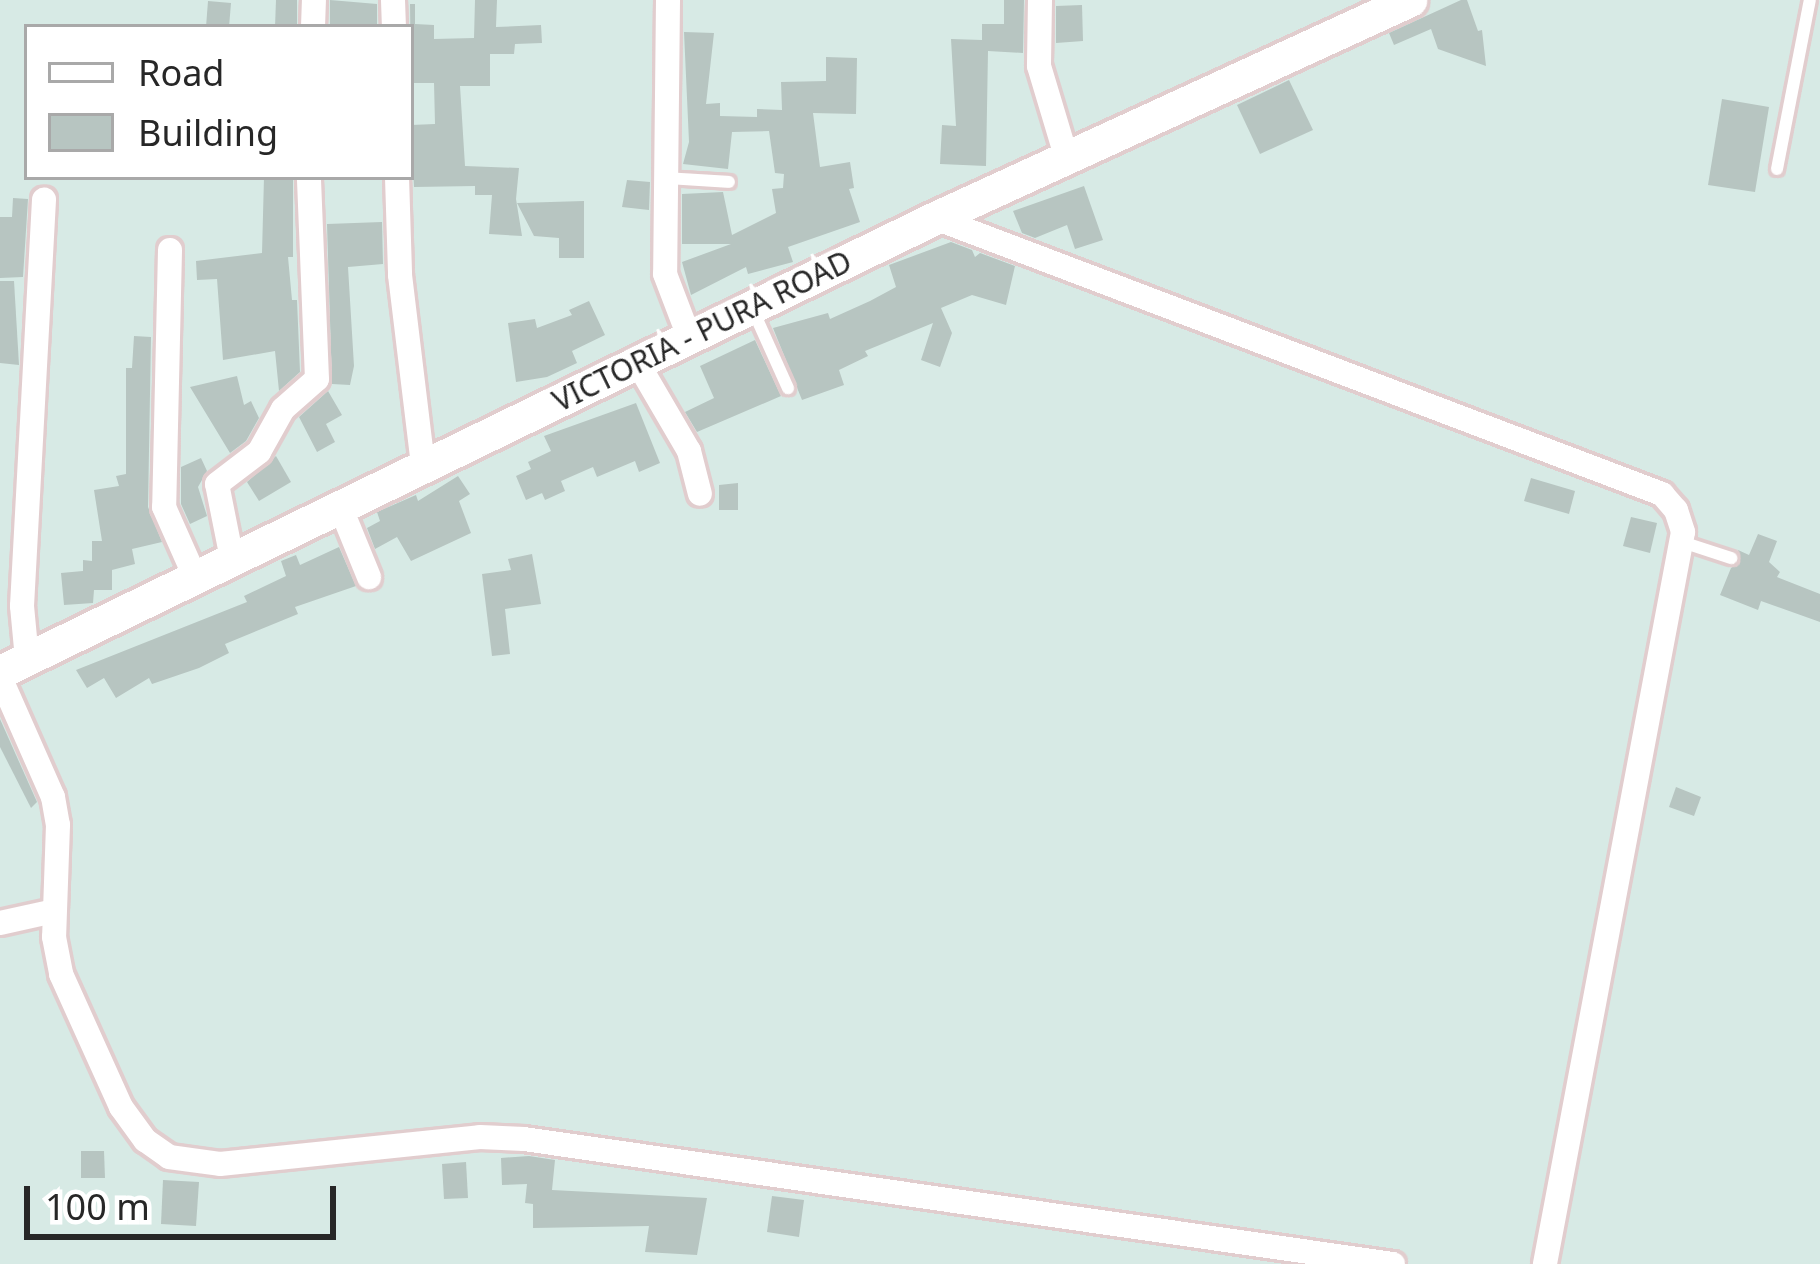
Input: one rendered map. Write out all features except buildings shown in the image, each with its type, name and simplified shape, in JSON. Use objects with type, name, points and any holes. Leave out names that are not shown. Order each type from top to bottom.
[{"type":"main road","name":"VICTORIA - PURA ROAD","points":[[9,669],[935,218],[1410,0]]},
{"type":"street","points":[[668,0],[665,274],[689,337]]},
{"type":"street","points":[[1040,0],[1039,66],[1066,156]]},
{"type":"street","points":[[232,559],[217,484],[259,452],[284,409],[317,380],[309,180]]},
{"type":"street","points":[[397,180],[400,275],[423,466]]},
{"type":"street","points":[[44,200],[22,606],[9,669],[53,797],[54,910],[61,974],[121,1107],[145,1140],[190,1164],[311,1157],[479,1137],[524,1139],[1393,1264]]},
{"type":"street","points":[[935,218],[1662,494],[1676,510],[1681,542],[1545,1264]]},
{"type":"street","points":[[170,250],[164,507],[194,578]]},
{"type":"street","points":[[637,362],[689,451],[700,494]]},
{"type":"street","points":[[340,506],[368,577]]},
{"type":"street","points":[[0,922],[54,910]]},
{"type":"lane","points":[[1777,169],[1810,0]]},
{"type":"lane","points":[[664,178],[729,182]]},
{"type":"lane","points":[[752,307],[788,388]]},
{"type":"lane","points":[[1681,542],[1731,558]]}]
